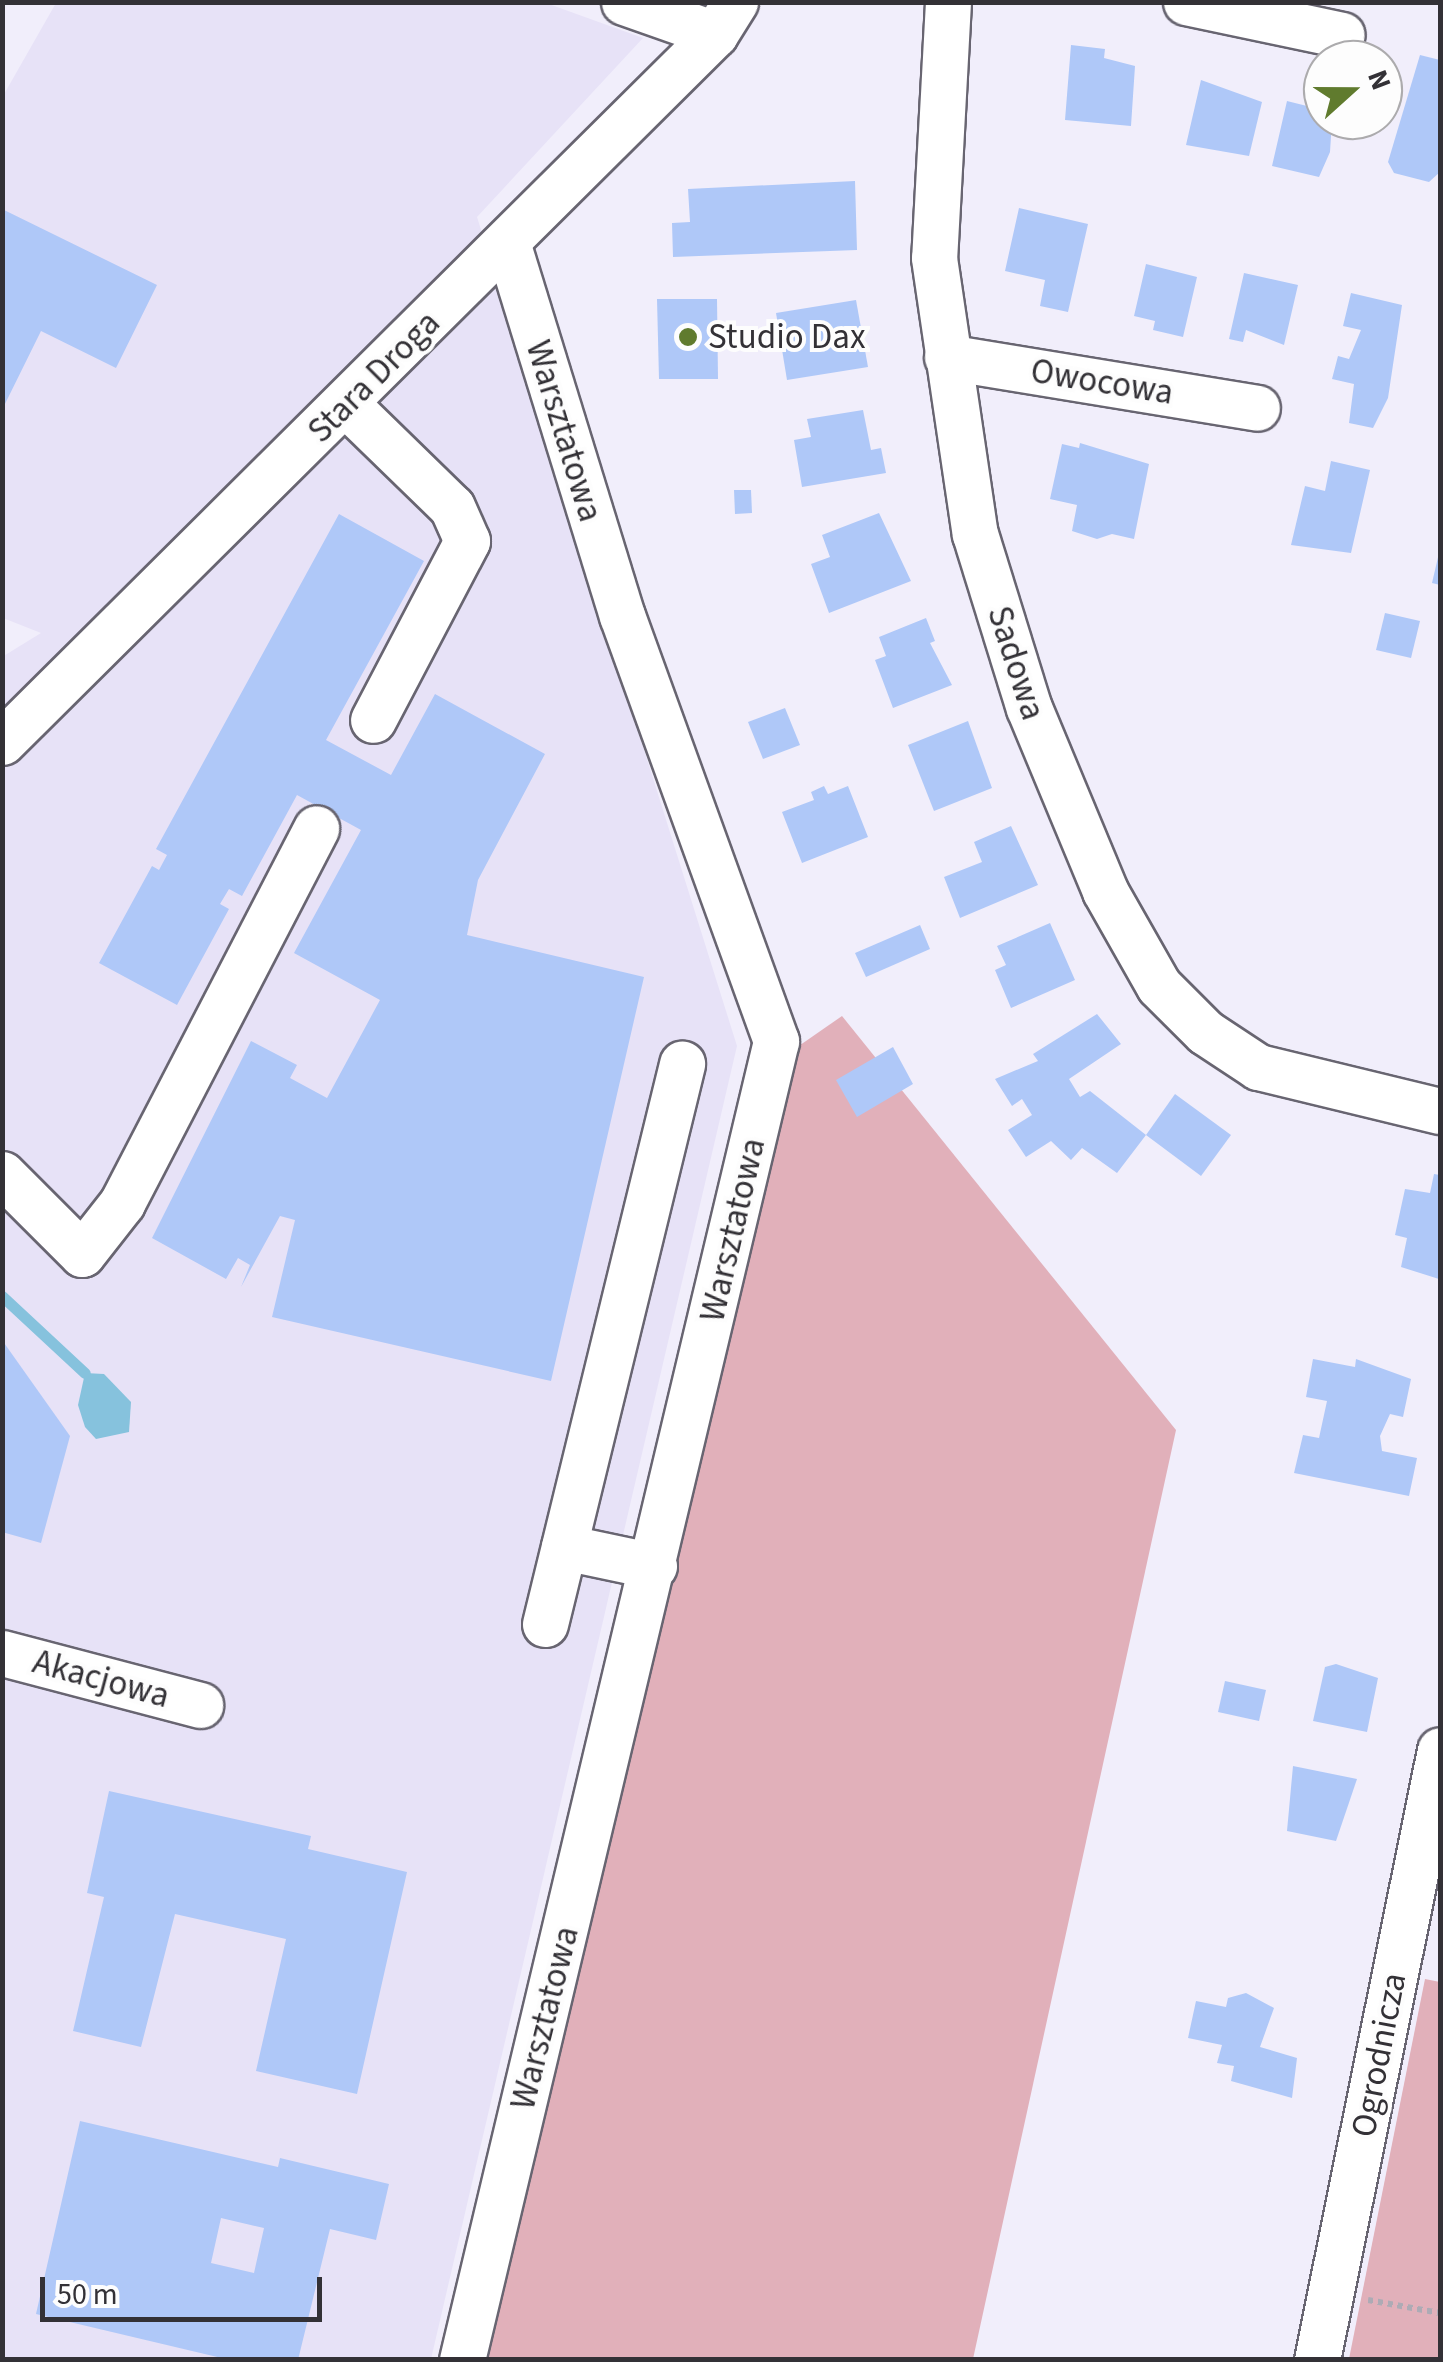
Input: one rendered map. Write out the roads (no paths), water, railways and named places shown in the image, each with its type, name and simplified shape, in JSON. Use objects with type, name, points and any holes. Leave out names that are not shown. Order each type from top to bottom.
[{"type":"street","points":[[624,2],[725,18]]},
{"type":"street","name":"Sadowa","points":[[948,2],[934,258],[975,534],[1029,708],[1105,891],[1159,986],[1205,1032],[1258,1066],[1440,1111]]},
{"type":"street","points":[[1186,2],[1342,34]]},
{"type":"street","name":"Stara Droga","points":[[2,742],[347,405],[725,18]]},
{"type":"street","name":"Warsztatowa","points":[[462,2360],[776,1041],[622,616],[507,243]]},
{"type":"street","name":"Owocowa","points":[[947,357],[1258,408]]},
{"type":"street","points":[[347,405],[452,507],[467,541],[373,720]]},
{"type":"street","points":[[2,1174],[82,1254],[122,1203],[316,828]]},
{"type":"street","points":[[545,1624],[682,1064]]},
{"type":"street","points":[[564,1547],[654,1566]]},
{"type":"street","name":"Akacjowa","points":[[2,1652],[200,1704]]},
{"type":"street","name":"Ogrodnicza","points":[[1317,2360],[1440,1750]]},
{"type":"water","points":[[85,1373],[104,1374],[131,1402],[129,1432],[96,1439],[85,1427],[78,1405]]},
{"type":"waterway","points":[[2,1296],[85,1373]]},
{"type":"place","name":"Studio Dax","points":[[688,337]]}]
